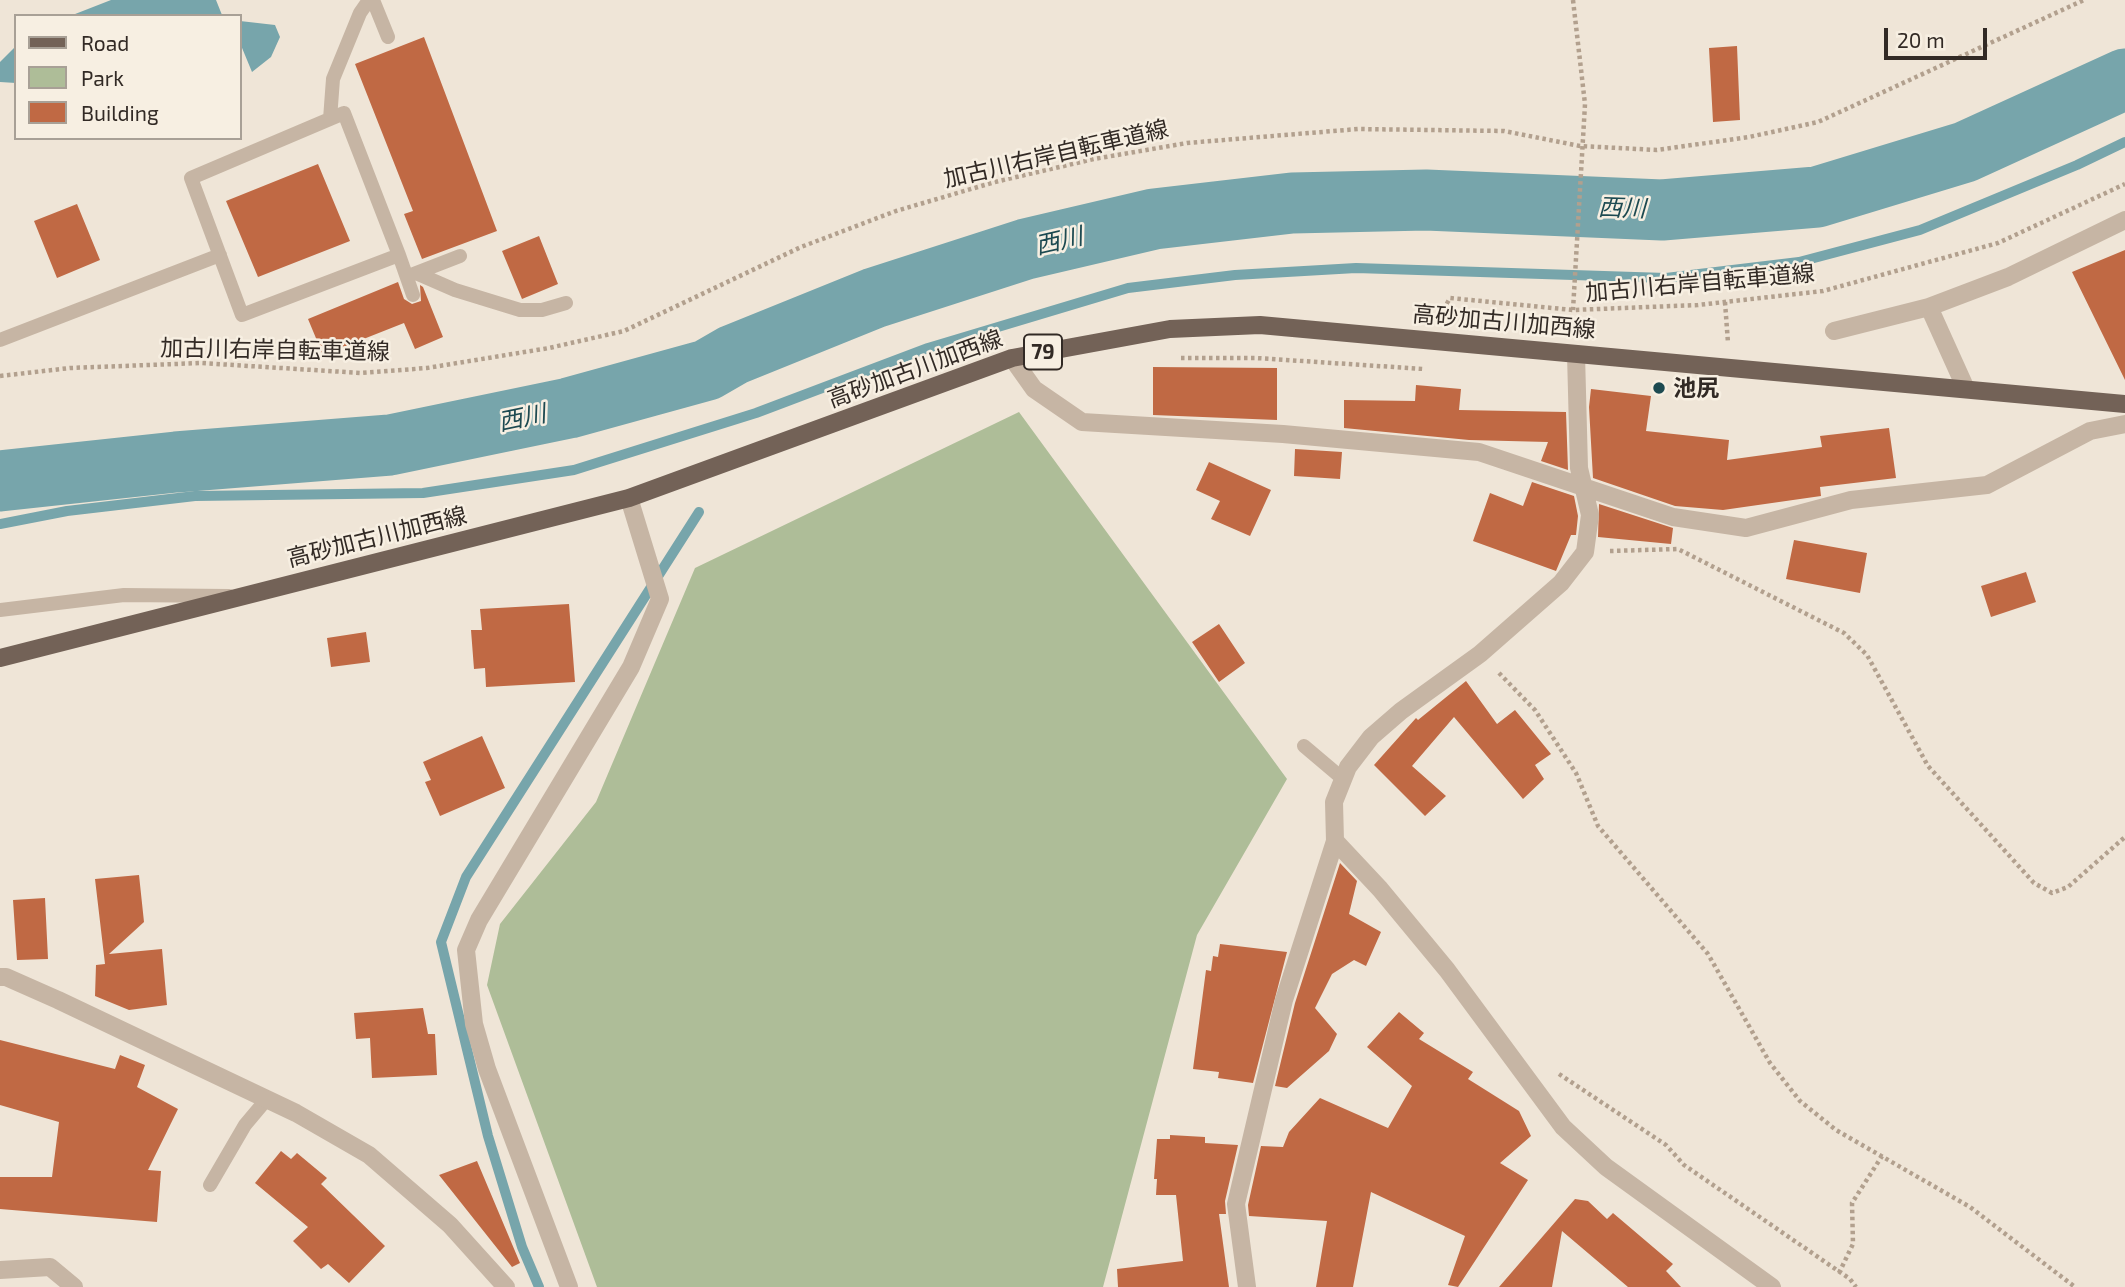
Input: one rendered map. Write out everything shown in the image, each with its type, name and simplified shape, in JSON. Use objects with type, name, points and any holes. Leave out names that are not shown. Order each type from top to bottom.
[{"type":"main road","name":"高砂加古川加西線","points":[[0,658],[629,498],[1012,358],[1170,329],[1260,325],[2125,404]]},
{"type":"street","points":[[1834,331],[1929,307],[2008,277],[2125,220]]},
{"type":"street","points":[[1929,307],[1966,389]]},
{"type":"street","points":[[1247,1287],[1236,1204],[1284,1000],[1335,841],[1334,802],[1343,779],[1371,737],[1401,711],[1480,654],[1561,583],[1585,552],[1590,515],[1579,468],[1576,354]]},
{"type":"street","points":[[1012,358],[1034,389],[1082,422],[1283,434],[1479,452],[1673,517],[1746,528],[1851,500],[1987,485],[2090,431],[2125,424]]},
{"type":"street","points":[[569,1287],[487,1069],[474,1024],[466,950],[479,920],[631,667],[660,599],[629,498]]},
{"type":"street","points":[[1335,841],[1380,889],[1447,970],[1563,1128],[1606,1167],[1772,1287]]},
{"type":"street","points":[[0,977],[6,977],[58,1000],[266,1100],[369,1155],[450,1225],[496,1283]]},
{"type":"street","points":[[0,1270],[50,1267],[74,1287]]},
{"type":"lane","points":[[330,119],[333,79],[360,13],[371,0],[388,37]]},
{"type":"lane","points":[[399,255],[242,315],[191,178],[344,113],[399,255],[411,275],[414,295]]},
{"type":"lane","points":[[0,340],[220,255]]},
{"type":"lane","points":[[411,275],[460,256]]},
{"type":"lane","points":[[411,275],[520,310],[542,310],[566,303]]},
{"type":"lane","points":[[498,303],[516,294]]},
{"type":"lane","points":[[0,610],[124,595],[244,596]]},
{"type":"lane","points":[[1304,746],[1343,779]]},
{"type":"lane","points":[[210,1185],[245,1125],[266,1100]]},
{"type":"path","points":[[1573,0],[1585,104],[1580,146],[1657,150],[1749,137],[1818,122],[2084,0]]},
{"type":"path","name":"加古川右岸自転車道線","points":[[0,376],[70,368],[201,363],[361,373],[428,368],[549,348],[624,331],[801,247],[896,211],[995,182],[1082,162],[1187,144],[1358,129],[1504,131],[1580,146],[1573,310],[1726,302],[1823,291],[1998,243],[2125,184]]},
{"type":"path","points":[[1426,340],[1450,298],[1573,310]]},
{"type":"path","points":[[1726,302],[1730,366]]},
{"type":"path","points":[[1174,358],[1256,358],[1437,370]]},
{"type":"path","points":[[1585,552],[1678,549],[1844,633],[1867,655],[1928,766],[2034,883],[2052,893],[2068,887],[2125,837]]},
{"type":"path","points":[[1480,654],[1535,710],[1576,773],[1598,826],[1708,954],[1777,1073],[1814,1114],[1969,1207],[2074,1287]]},
{"type":"path","points":[[1557,1073],[1665,1145],[1684,1165],[1850,1279],[1856,1287]]},
{"type":"path","points":[[1839,1273],[1853,1244],[1852,1203],[1882,1156]]},
{"type":"green space","points":[[1019,412],[1287,779],[1197,935],[1103,1287],[597,1287],[487,985],[500,924],[596,802],[695,568]]},
{"type":"water","points":[[111,0],[216,0],[222,14],[75,14]]},
{"type":"water","points":[[242,21],[275,25],[280,37],[271,57],[252,72],[242,48]]},
{"type":"water","points":[[14,48],[14,83],[0,82],[0,62]]},
{"type":"building","points":[[424,37],[497,231],[422,259],[404,214],[413,211],[355,64]]},
{"type":"building","points":[[1737,46],[1740,120],[1713,122],[1709,48]]},
{"type":"building","points":[[318,164],[350,241],[258,277],[226,201]]},
{"type":"building","points":[[77,204],[100,260],[57,278],[34,221]]},
{"type":"building","points":[[539,236],[558,284],[522,299],[502,251]]},
{"type":"building","points":[[2125,250],[2125,380],[2072,272]]},
{"type":"building","points":[[398,282],[404,299],[412,304],[421,301],[420,285],[423,287],[443,337],[415,349],[404,323],[323,355],[308,319]]},
{"type":"building","points":[[1153,367],[1277,368],[1277,420],[1153,415]]},
{"type":"building","points":[[1416,385],[1461,389],[1459,410],[1566,412],[1568,470],[1541,461],[1548,442],[1469,440],[1344,428],[1344,400],[1415,401]]},
{"type":"building","points":[[1591,389],[1651,396],[1646,431],[1729,440],[1727,460],[1822,447],[1820,436],[1889,428],[1896,478],[1820,487],[1821,496],[1723,510],[1675,506],[1593,478],[1589,407]]},
{"type":"building","points":[[1295,449],[1342,452],[1340,479],[1294,476]]},
{"type":"building","points":[[1209,462],[1271,490],[1250,536],[1211,519],[1220,501],[1196,490]]},
{"type":"building","points":[[1532,482],[1574,496],[1578,516],[1576,535],[1571,535],[1556,571],[1473,541],[1490,493],[1523,506]]},
{"type":"building","points":[[1599,504],[1673,528],[1671,544],[1598,537]]},
{"type":"building","points":[[1794,540],[1867,553],[1860,593],[1786,579]]},
{"type":"building","points":[[2026,572],[2036,602],[1991,617],[1981,586]]},
{"type":"building","points":[[569,604],[575,682],[486,687],[485,668],[474,669],[471,630],[482,630],[480,609]]},
{"type":"building","points":[[1219,624],[1245,663],[1219,682],[1192,642]]},
{"type":"building","points":[[366,632],[370,662],[331,667],[327,638]]},
{"type":"building","points":[[1466,681],[1497,724],[1515,710],[1551,754],[1535,765],[1544,779],[1523,799],[1454,717],[1412,766],[1446,796],[1425,816],[1374,765],[1416,718],[1418,720]]},
{"type":"building","points":[[482,736],[505,788],[440,816],[425,782],[431,780],[423,762]]},
{"type":"building","points":[[1340,863],[1357,881],[1349,914],[1381,932],[1366,966],[1354,960],[1332,974],[1315,1008],[1337,1034],[1329,1051],[1287,1088],[1275,1086],[1295,1003]]},
{"type":"building","points":[[139,875],[144,922],[109,954],[162,949],[167,1005],[129,1010],[95,996],[96,965],[105,964],[95,879]]},
{"type":"building","points":[[45,898],[48,959],[17,960],[13,900]]},
{"type":"building","points":[[1220,944],[1287,952],[1253,1083],[1218,1078],[1219,1072],[1193,1069],[1206,970],[1211,971],[1213,956],[1218,957]]},
{"type":"building","points":[[423,1008],[428,1034],[435,1034],[437,1075],[372,1078],[370,1038],[356,1039],[354,1013]]},
{"type":"building","points":[[1399,1012],[1424,1033],[1419,1039],[1473,1072],[1468,1079],[1519,1111],[1531,1136],[1500,1163],[1528,1180],[1458,1287],[1448,1285],[1465,1236],[1371,1192],[1353,1287],[1316,1287],[1327,1221],[1249,1216],[1248,1205],[1261,1146],[1283,1147],[1289,1132],[1320,1098],[1388,1128],[1412,1086],[1367,1047]]},
{"type":"building","points":[[0,1040],[115,1069],[120,1055],[145,1065],[137,1087],[178,1109],[148,1170],[161,1171],[157,1222],[0,1209],[0,1177],[52,1177],[59,1122],[0,1105]]},
{"type":"building","points":[[1170,1135],[1205,1137],[1205,1143],[1238,1145],[1225,1201],[1226,1214],[1219,1214],[1229,1287],[1118,1287],[1117,1269],[1183,1261],[1176,1195],[1156,1195],[1157,1179],[1154,1179],[1157,1139],[1170,1139]]},
{"type":"building","points":[[281,1151],[291,1159],[297,1153],[327,1178],[321,1184],[385,1246],[349,1283],[328,1264],[321,1269],[293,1241],[308,1227],[255,1183]]},
{"type":"building","points":[[477,1161],[520,1263],[512,1267],[439,1175]]},
{"type":"building","points":[[1575,1199],[1588,1201],[1607,1219],[1613,1213],[1673,1264],[1666,1271],[1681,1287],[1628,1287],[1562,1231],[1552,1287],[1499,1287]]},
{"type":"waterway","name":"西川","points":[[0,481],[176,462],[390,445],[569,408],[707,370],[733,355],[874,298],[1026,249],[1154,219],[1292,203],[1426,200],[1662,210],[1817,197],[1965,152],[2125,79]]},
{"type":"waterway","points":[[0,524],[67,511],[195,496],[423,493],[574,470],[756,413],[928,348],[1128,288],[1235,275],[1356,268],[1666,278],[1799,262],[1920,230],[2077,165],[2125,142]]},
{"type":"waterway","points":[[539,1287],[522,1247],[488,1136],[441,942],[466,877],[699,512]]},
{"type":"place","name":"池尻","points":[[1659,388]]}]
